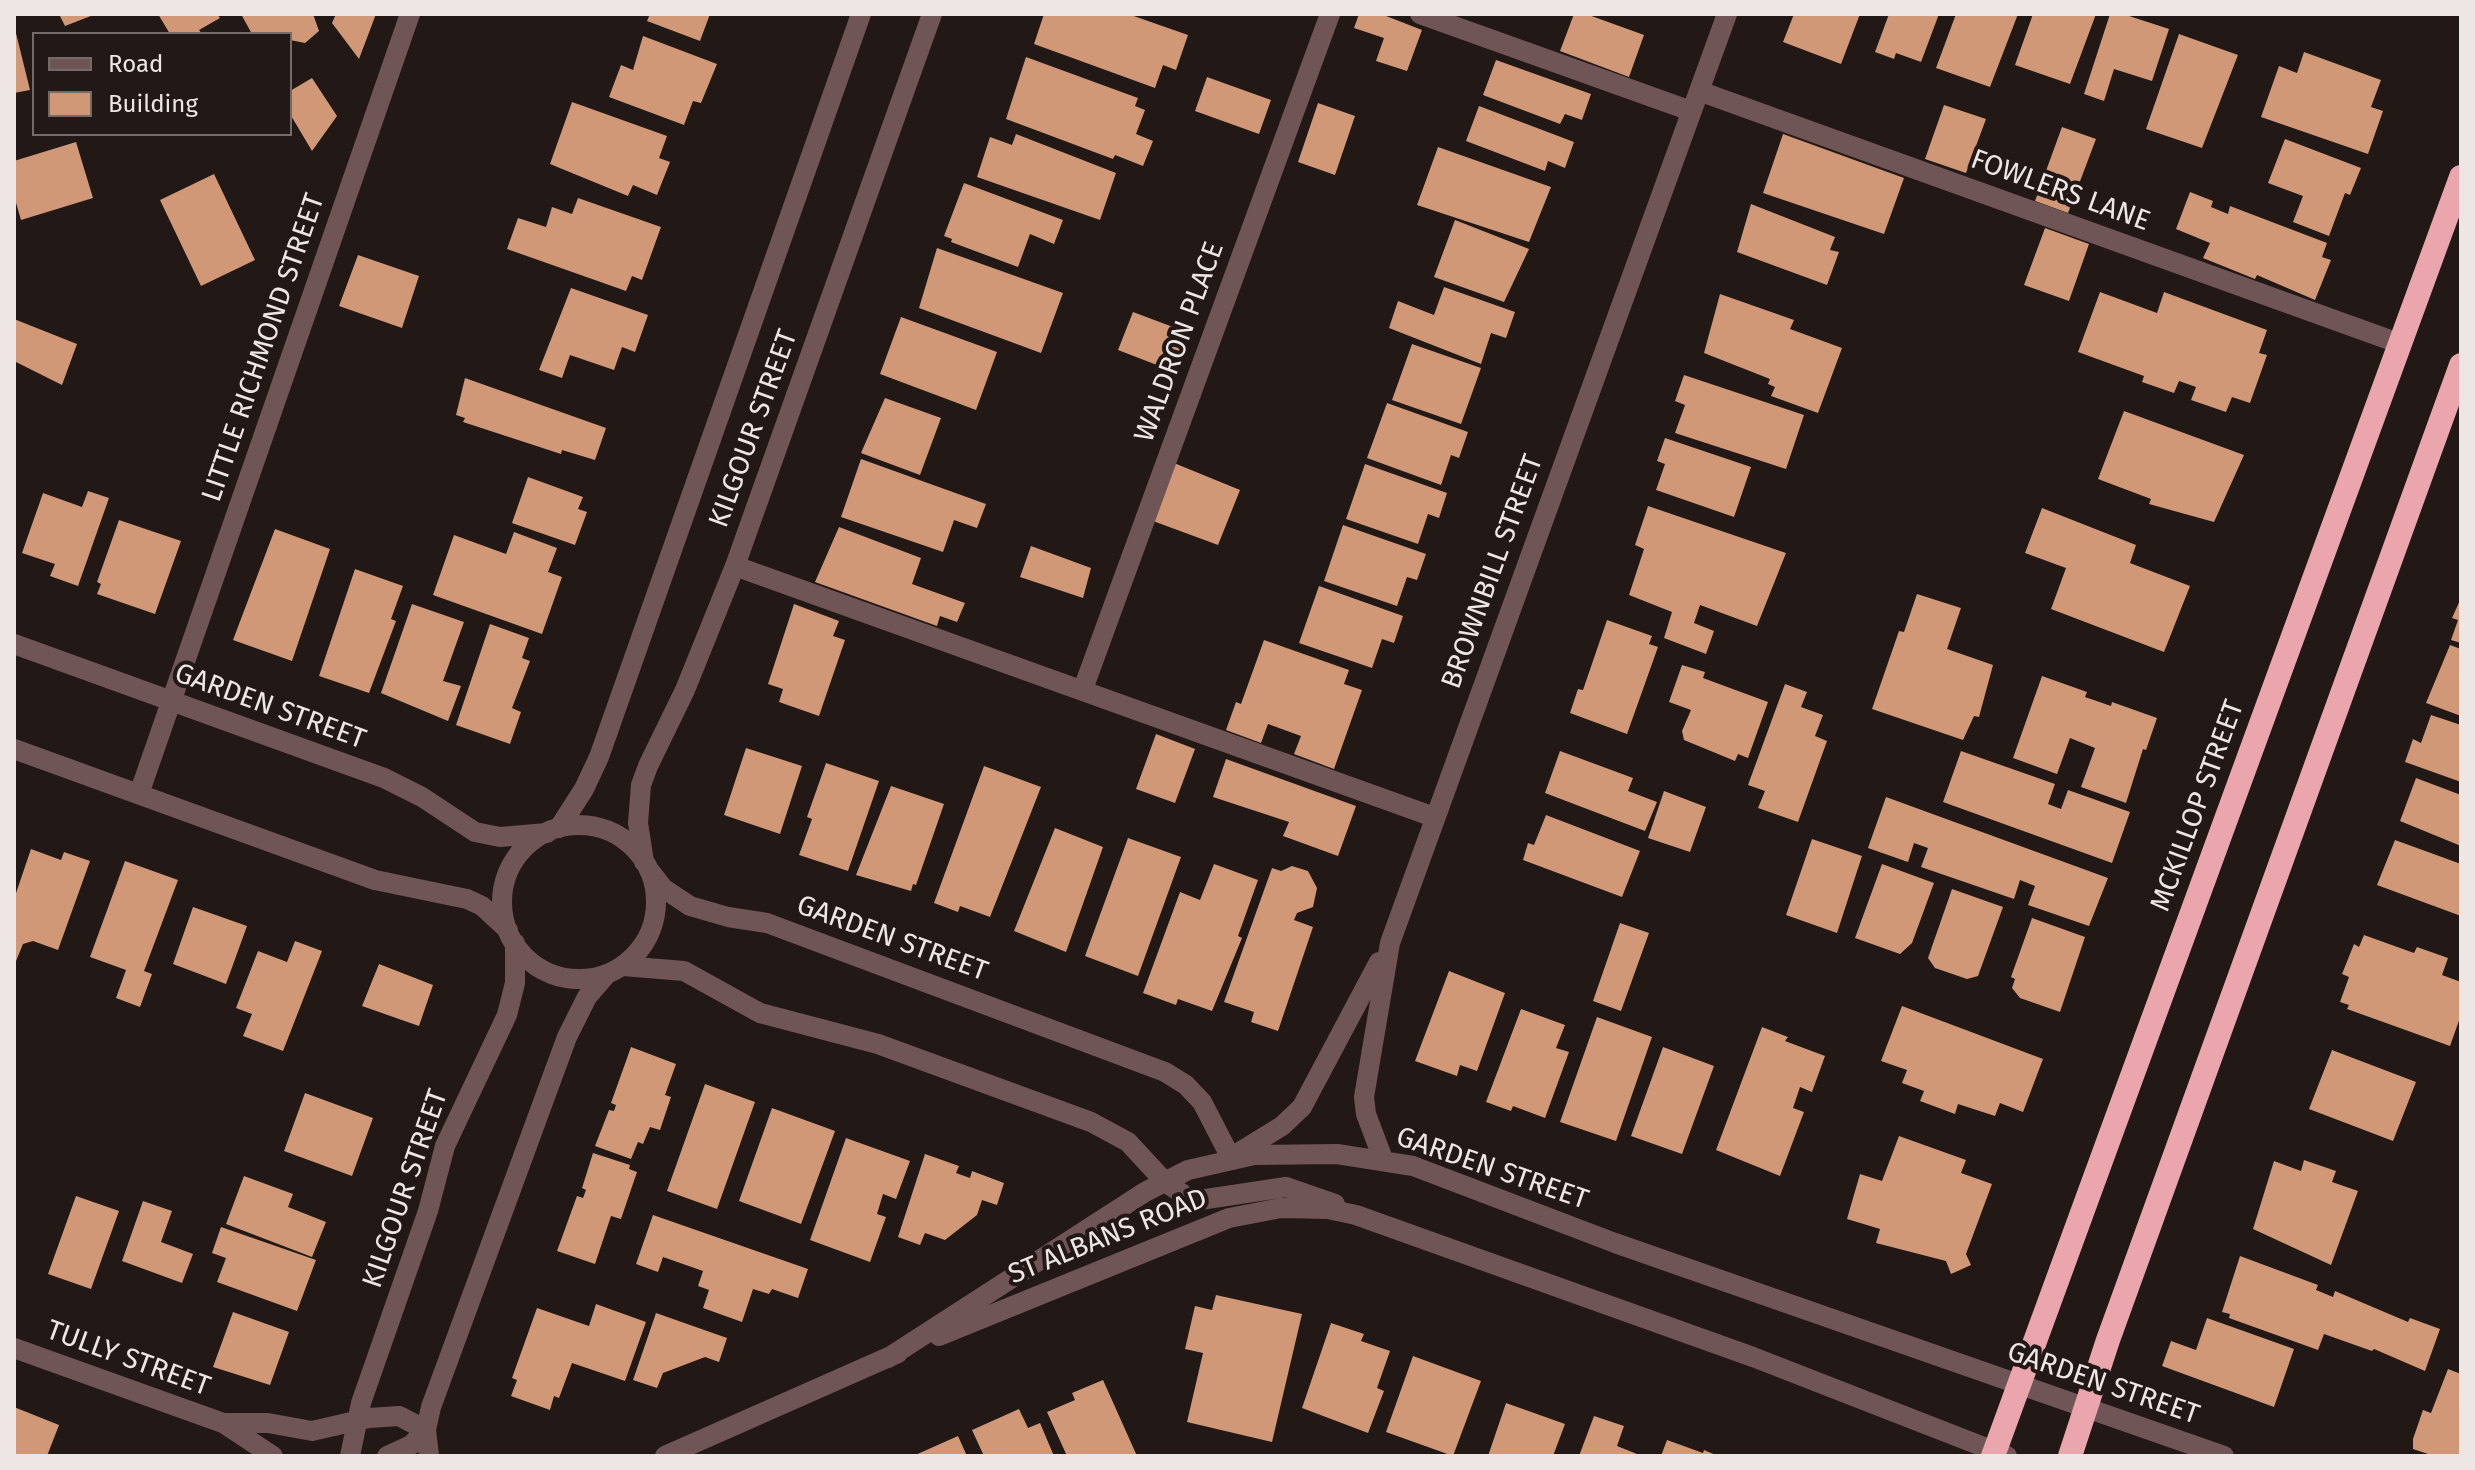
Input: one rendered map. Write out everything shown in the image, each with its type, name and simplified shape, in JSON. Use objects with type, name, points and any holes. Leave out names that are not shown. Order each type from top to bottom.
[{"type":"highway","name":"MCKILLOP STREET","points":[[1998,1455],[2018,1384],[2461,177]]},
{"type":"highway","points":[[2070,1456],[2461,365]]},
{"type":"street","name":"LITTLE RICHMOND STREET","points":[[139,794],[410,14]]},
{"type":"street","name":"KILGOUR STREET","points":[[553,830],[584,789],[599,757],[861,14]]},
{"type":"street","name":"KILGOUR STREET","points":[[647,866],[638,833],[641,785],[685,690],[735,566],[932,14]]},
{"type":"street","name":"WALDRON PLACE","points":[[1083,689],[1330,14]]},
{"type":"street","points":[[1420,14],[1691,111]]},
{"type":"street","name":"BROWNBILL STREET","points":[[1383,1159],[1366,1114],[1364,1097],[1390,943],[1727,14]]},
{"type":"street","name":"FOWLERS LANE","points":[[1699,91],[2401,344]]},
{"type":"street","points":[[735,566],[1434,817]]},
{"type":"street","name":"GARDEN STREET","points":[[14,644],[384,778],[431,803],[475,832],[500,837],[553,830]]},
{"type":"street","points":[[14,749],[387,884],[467,899],[482,906],[532,963],[554,975],[580,979],[614,970],[684,971],[760,1013],[878,1044],[1091,1122],[1135,1148],[1165,1182],[1188,1200],[1201,1202],[1268,1188],[1303,1190],[1356,1215],[1753,1357],[1998,1455]]},
{"type":"street","points":[[429,1456],[426,1430],[431,1407],[567,1037],[587,997],[647,939],[655,916],[656,893],[647,866],[629,843],[607,830],[583,825],[553,830],[524,849],[508,874],[503,902],[511,937]]},
{"type":"street","name":"GARDEN STREET","points":[[647,866],[670,894],[690,906],[728,917],[767,923],[1157,1068],[1186,1085],[1202,1102],[1231,1158],[1308,1152],[1383,1159],[1434,1173],[1630,1248],[2224,1456]]},
{"type":"street","name":"KILGOUR STREET","points":[[350,1456],[357,1420],[428,1211],[445,1146],[507,1015],[515,983],[511,937]]},
{"type":"street","points":[[1231,1158],[1282,1126],[1302,1107],[1390,943]]},
{"type":"street","name":"ST ALBANS ROAD","points":[[888,1358],[1165,1182],[1231,1158]]},
{"type":"street","name":"ST ALBANS ROAD","points":[[665,1456],[888,1358],[1229,1218],[1299,1208],[1328,1209],[1356,1215]]},
{"type":"street","name":"TULLY STREET","points":[[14,1348],[223,1423],[273,1456]]},
{"type":"street","name":"TULLY STREET","points":[[223,1423],[268,1423],[312,1431],[357,1420],[399,1416],[426,1430]]},
{"type":"street","points":[[387,1456],[411,1445],[426,1430]]},
{"type":"building","points":[[59,14],[96,14],[65,26]]},
{"type":"building","points":[[158,14],[217,14],[220,18],[199,30],[200,32],[169,32]]},
{"type":"building","points":[[241,14],[313,14],[319,31],[305,43],[292,40],[292,32],[251,32]]},
{"type":"building","points":[[336,14],[376,14],[359,59],[332,23]]},
{"type":"building","points":[[650,14],[710,14],[700,41],[647,21]]},
{"type":"building","points":[[1044,14],[1128,14],[1188,35],[1176,70],[1163,65],[1155,88],[1034,44]]},
{"type":"building","points":[[1359,14],[1381,14],[1422,30],[1407,71],[1376,61],[1384,38],[1354,28]]},
{"type":"building","points":[[1574,14],[1586,14],[1644,35],[1629,77],[1560,51]]},
{"type":"building","points":[[1794,14],[1860,14],[1841,64],[1783,42]]},
{"type":"building","points":[[1889,14],[1939,14],[1921,62],[1896,53],[1894,59],[1875,52]]},
{"type":"building","points":[[1956,14],[2018,14],[1990,87],[1936,68]]},
{"type":"building","points":[[2033,14],[2096,14],[2070,84],[2015,65]]},
{"type":"building","points":[[2110,14],[2123,14],[2169,29],[2152,81],[2114,69],[2104,101],[2084,94]]},
{"type":"building","points":[[14,25],[30,90],[14,93]]},
{"type":"building","points":[[2179,34],[2238,55],[2202,148],[2146,129]]},
{"type":"building","points":[[643,36],[717,64],[701,103],[693,101],[684,125],[609,97],[621,65],[633,70]]},
{"type":"building","points":[[2304,52],[2381,80],[2371,107],[2383,111],[2368,154],[2261,117],[2279,66],[2297,73]]},
{"type":"building","points":[[1026,57],[1138,98],[1135,106],[1145,110],[1136,134],[1153,141],[1143,166],[1115,155],[1113,159],[1006,119]]},
{"type":"building","points":[[1496,60],[1591,94],[1582,120],[1565,114],[1560,124],[1483,95]]},
{"type":"building","points":[[1207,77],[1271,100],[1259,134],[1195,111]]},
{"type":"building","points":[[312,78],[337,116],[312,151],[292,117],[292,90]]},
{"type":"building","points":[[572,102],[667,136],[659,158],[670,162],[657,195],[633,185],[628,196],[550,164]]},
{"type":"building","points":[[1318,103],[1355,116],[1335,175],[1298,162]]},
{"type":"building","points":[[1944,105],[1986,119],[1966,173],[1925,159]]},
{"type":"building","points":[[1479,106],[1574,142],[1565,168],[1548,161],[1545,171],[1466,141]]},
{"type":"building","points":[[2062,127],[2096,139],[2068,213],[2035,201]]},
{"type":"building","points":[[1016,134],[1116,173],[1100,220],[977,177],[990,137],[1012,145]]},
{"type":"building","points":[[1783,134],[1904,178],[1884,234],[1763,193]]},
{"type":"building","points":[[2285,139],[2361,168],[2350,195],[2345,193],[2329,236],[2293,222],[2303,196],[2268,183]]},
{"type":"building","points":[[76,142],[93,198],[21,220],[14,196],[14,161]]},
{"type":"building","points":[[1438,147],[1551,187],[1529,242],[1417,205]]},
{"type":"building","points":[[214,174],[255,260],[201,286],[160,200]]},
{"type":"building","points":[[964,183],[1063,220],[1054,244],[1030,234],[1018,267],[951,242],[952,239],[944,236]]},
{"type":"building","points":[[2190,192],[2213,201],[2211,207],[2228,214],[2230,206],[2327,243],[2322,257],[2331,260],[2315,300],[2257,275],[2255,279],[2203,258],[2210,243],[2176,229]]},
{"type":"building","points":[[578,198],[661,227],[642,280],[632,276],[626,291],[507,249],[518,218],[546,227],[552,207],[572,214]]},
{"type":"building","points":[[1751,204],[1835,237],[1830,250],[1839,252],[1827,285],[1737,252]]},
{"type":"building","points":[[1455,220],[1529,249],[1504,302],[1434,277]]},
{"type":"building","points":[[2045,228],[2089,244],[2069,301],[2024,285]]},
{"type":"building","points":[[937,248],[1063,293],[1041,353],[919,308]]},
{"type":"building","points":[[358,255],[419,276],[402,328],[339,306]]},
{"type":"building","points":[[1444,287],[1515,312],[1506,338],[1491,333],[1481,364],[1389,328],[1398,301],[1434,315]]},
{"type":"building","points":[[571,288],[648,315],[635,352],[622,347],[614,370],[570,355],[562,378],[539,370]]},
{"type":"building","points":[[2100,292],[2157,313],[2164,292],[2267,330],[2259,353],[2267,355],[2250,403],[2232,397],[2226,412],[2191,400],[2196,387],[2179,381],[2174,393],[2142,382],[2144,376],[2078,352]]},
{"type":"building","points":[[1720,294],[1794,320],[1790,329],[1842,348],[1818,413],[1771,396],[1775,387],[1768,384],[1770,379],[1704,353]]},
{"type":"building","points":[[1133,312],[1189,333],[1175,372],[1118,350]]},
{"type":"building","points":[[901,317],[997,352],[976,410],[880,374]]},
{"type":"building","points":[[14,319],[77,344],[62,385],[14,361]]},
{"type":"building","points":[[1412,344],[1481,368],[1461,424],[1392,400]]},
{"type":"building","points":[[1684,375],[1804,415],[1786,469],[1675,433],[1685,405],[1675,401]]},
{"type":"building","points":[[465,378],[606,428],[595,460],[562,450],[561,454],[463,422],[465,418],[456,415]]},
{"type":"building","points":[[885,398],[941,418],[920,475],[861,453]]},
{"type":"building","points":[[1387,403],[1468,432],[1459,458],[1451,455],[1441,485],[1367,458]]},
{"type":"building","points":[[2124,411],[2244,455],[2214,522],[2149,504],[2151,499],[2098,479]]},
{"type":"building","points":[[1665,438],[1751,467],[1734,517],[1656,490],[1665,464],[1657,461]]},
{"type":"building","points":[[861,459],[986,504],[977,528],[954,520],[943,552],[841,517]]},
{"type":"building","points":[[1174,463],[1240,490],[1218,545],[1153,521]]},
{"type":"building","points":[[1365,464],[1447,493],[1439,518],[1428,514],[1418,544],[1346,519]]},
{"type":"building","points":[[528,477],[583,497],[578,509],[587,512],[575,545],[512,523]]},
{"type":"building","points":[[88,491],[109,498],[78,586],[50,576],[55,564],[22,553],[43,493],[82,507]]},
{"type":"building","points":[[1648,506],[1786,553],[1757,626],[1700,605],[1694,623],[1714,631],[1706,654],[1664,638],[1672,612],[1629,595],[1644,549],[1635,545]]},
{"type":"building","points":[[2042,508],[2136,545],[2130,563],[2190,586],[2164,652],[2051,609],[2066,568],[2025,553]]},
{"type":"building","points":[[119,520],[181,541],[155,614],[97,594],[101,584],[97,582]]},
{"type":"building","points":[[1343,525],[1426,554],[1417,580],[1407,577],[1397,606],[1324,581]]},
{"type":"building","points":[[839,527],[921,558],[912,584],[965,603],[957,622],[940,616],[937,626],[815,582]]},
{"type":"building","points":[[275,529],[330,549],[292,661],[233,640]]},
{"type":"building","points":[[514,532],[557,548],[548,572],[562,577],[542,634],[433,595],[454,535],[506,554]]},
{"type":"building","points":[[1031,546],[1091,568],[1083,598],[1020,577]]},
{"type":"building","points":[[355,569],[403,586],[391,619],[396,621],[369,693],[319,676]]},
{"type":"building","points":[[1319,586],[1403,616],[1394,643],[1382,639],[1372,668],[1299,643]]},
{"type":"building","points":[[1917,594],[1961,608],[1947,649],[1993,665],[1979,717],[1974,716],[1963,740],[1872,709],[1899,631],[1904,632]]},
{"type":"building","points":[[2461,598],[2461,643],[2451,640],[2458,620],[2452,618]]},
{"type":"building","points":[[412,604],[464,622],[443,681],[461,686],[448,721],[381,693]]},
{"type":"building","points":[[794,604],[839,621],[833,636],[845,640],[819,716],[779,702],[783,689],[768,684]]},
{"type":"building","points":[[1607,620],[1652,636],[1649,644],[1658,647],[1627,734],[1570,713],[1578,689],[1583,690]]},
{"type":"building","points":[[490,624],[529,638],[522,658],[530,661],[512,708],[521,712],[510,744],[456,725]]},
{"type":"building","points":[[1264,640],[1349,670],[1344,684],[1362,690],[1334,769],[1294,754],[1301,736],[1268,724],[1261,743],[1226,730],[1236,702],[1241,704]]},
{"type":"building","points":[[2450,645],[2461,649],[2461,716],[2426,703]]},
{"type":"building","points":[[1682,665],[1705,672],[1703,678],[1768,702],[1748,758],[1738,754],[1735,761],[1684,740],[1682,731],[1691,710],[1669,702]]},
{"type":"building","points":[[2042,676],[2087,692],[2085,697],[2111,706],[2112,702],[2157,718],[2146,750],[2143,749],[2126,803],[2081,787],[2095,748],[2070,738],[2057,774],[2013,758]]},
{"type":"building","points":[[1785,684],[1807,692],[1801,707],[1823,715],[1815,736],[1827,741],[1798,822],[1758,808],[1765,791],[1748,785]]},
{"type":"building","points":[[2431,715],[2461,725],[2461,782],[2405,762],[2413,739],[2421,743]]},
{"type":"building","points":[[1156,734],[1195,749],[1175,803],[1136,789]]},
{"type":"building","points":[[746,748],[802,766],[780,834],[724,815]]},
{"type":"building","points":[[1560,751],[1633,778],[1628,791],[1657,802],[1645,831],[1545,793]]},
{"type":"building","points":[[1961,751],[2055,784],[2048,804],[2061,809],[2068,790],[2130,812],[2112,863],[1943,802]]},
{"type":"building","points":[[1226,759],[1356,806],[1338,856],[1283,836],[1289,822],[1213,797]]},
{"type":"building","points":[[826,763],[879,781],[848,871],[799,855],[812,819],[807,817]]},
{"type":"building","points":[[984,766],[1041,787],[990,917],[960,906],[958,912],[934,903]]},
{"type":"building","points":[[2416,778],[2461,795],[2461,846],[2400,821]]},
{"type":"building","points":[[891,786],[944,804],[916,885],[913,884],[911,891],[856,875]]},
{"type":"building","points":[[1664,791],[1706,807],[1690,852],[1648,838]]},
{"type":"building","points":[[1886,797],[2108,878],[2089,926],[2028,905],[2035,886],[2020,880],[2014,899],[1921,867],[1928,848],[1914,843],[1908,862],[1868,848]]},
{"type":"building","points":[[1546,815],[1640,851],[1622,897],[1523,860],[1528,843],[1534,845]]},
{"type":"building","points":[[1055,828],[1103,847],[1066,952],[1014,931]]},
{"type":"building","points":[[1128,838],[1181,857],[1138,976],[1085,956]]},
{"type":"building","points":[[1812,839],[1862,856],[1837,933],[1786,915]]},
{"type":"building","points":[[2395,840],[2461,864],[2461,916],[2377,885]]},
{"type":"building","points":[[31,849],[61,860],[64,852],[90,861],[58,950],[33,941],[23,944],[14,966],[14,899]]},
{"type":"building","points":[[125,861],[178,880],[144,971],[152,974],[140,1007],[116,998],[126,970],[90,957]]},
{"type":"building","points":[[1214,864],[1258,880],[1238,936],[1242,938],[1212,1011],[1178,999],[1176,1005],[1143,993],[1180,892],[1200,900]]},
{"type":"building","points":[[1882,864],[1934,883],[1912,943],[1900,954],[1855,938]]},
{"type":"building","points":[[1292,866],[1308,871],[1317,888],[1313,907],[1297,913],[1294,920],[1313,927],[1278,1031],[1251,1022],[1254,1012],[1224,1002],[1272,868],[1281,871]]},
{"type":"building","points":[[1952,889],[2003,907],[1978,976],[1967,979],[1935,968],[1928,958]]},
{"type":"building","points":[[193,907],[247,926],[226,984],[173,964]]},
{"type":"building","points":[[2032,918],[2085,937],[2060,1012],[2020,998],[2012,988],[2015,979],[2011,977]]},
{"type":"building","points":[[1620,923],[1649,933],[1621,1011],[1593,1001]]},
{"type":"building","points":[[2364,935],[2414,953],[2417,947],[2448,958],[2442,975],[2461,982],[2461,1015],[2450,1046],[2347,1009],[2349,1005],[2340,1002],[2349,977],[2342,974],[2354,944],[2359,947]]},
{"type":"building","points":[[295,941],[322,951],[283,1051],[243,1036],[252,1014],[236,1008],[258,951],[287,962]]},
{"type":"building","points":[[379,964],[433,985],[419,1026],[362,1006]]},
{"type":"building","points":[[1449,971],[1505,993],[1477,1071],[1460,1065],[1457,1076],[1415,1061]]},
{"type":"building","points":[[1902,1006],[2043,1059],[2023,1112],[2000,1103],[1995,1116],[1958,1104],[1955,1114],[1920,1101],[1924,1091],[1902,1083],[1907,1070],[1881,1061]]},
{"type":"building","points":[[1521,1009],[1565,1025],[1556,1048],[1569,1052],[1545,1118],[1513,1106],[1511,1111],[1486,1102]]},
{"type":"building","points":[[1597,1017],[1652,1037],[1616,1141],[1560,1122]]},
{"type":"building","points":[[1762,1027],[1788,1037],[1785,1041],[1825,1056],[1812,1092],[1800,1087],[1793,1108],[1804,1112],[1780,1176],[1716,1150]]},
{"type":"building","points":[[631,1047],[676,1064],[665,1095],[671,1097],[660,1130],[650,1127],[643,1144],[638,1142],[631,1159],[595,1146],[609,1110],[614,1111],[616,1105],[611,1103]]},
{"type":"building","points":[[1663,1047],[1714,1066],[1682,1154],[1631,1136]]},
{"type":"building","points":[[2332,1050],[2416,1082],[2393,1141],[2309,1109]]},
{"type":"building","points":[[705,1084],[755,1102],[717,1209],[667,1191]]},
{"type":"building","points":[[305,1093],[373,1118],[352,1176],[284,1151]]},
{"type":"building","points":[[772,1108],[835,1131],[801,1224],[739,1201]]},
{"type":"building","points":[[1899,1136],[1966,1160],[1961,1173],[1992,1184],[1966,1254],[1971,1265],[1951,1274],[1946,1261],[1876,1243],[1880,1229],[1847,1219],[1860,1174],[1882,1181]]},
{"type":"building","points":[[846,1138],[910,1161],[896,1199],[883,1194],[877,1214],[886,1217],[870,1262],[810,1240]]},
{"type":"building","points":[[593,1153],[630,1165],[629,1169],[637,1172],[621,1219],[611,1216],[595,1264],[557,1251],[577,1196],[583,1198],[586,1190],[582,1188]]},
{"type":"building","points":[[925,1154],[959,1166],[956,1173],[970,1178],[972,1171],[1004,1183],[997,1205],[982,1200],[977,1215],[945,1240],[925,1233],[920,1245],[898,1237]]},
{"type":"building","points":[[2304,1160],[2336,1171],[2332,1182],[2358,1191],[2331,1265],[2253,1229],[2274,1161],[2301,1171]]},
{"type":"building","points":[[244,1176],[293,1194],[288,1207],[326,1222],[312,1257],[226,1224]]},
{"type":"building","points":[[76,1196],[119,1211],[91,1289],[48,1274]]},
{"type":"building","points":[[143,1201],[172,1211],[161,1242],[193,1254],[182,1283],[122,1261]]},
{"type":"building","points":[[653,1215],[808,1269],[798,1298],[772,1289],[769,1294],[753,1289],[742,1322],[703,1308],[709,1290],[698,1286],[703,1271],[663,1257],[658,1272],[636,1264]]},
{"type":"building","points":[[221,1227],[316,1260],[297,1311],[217,1282],[226,1258],[212,1253]]},
{"type":"building","points":[[2240,1256],[2318,1285],[2316,1290],[2333,1297],[2335,1291],[2408,1322],[2410,1318],[2440,1329],[2425,1371],[2374,1349],[2372,1351],[2324,1334],[2318,1350],[2229,1318],[2230,1314],[2222,1312]]},
{"type":"building","points":[[1216,1295],[1302,1314],[1272,1442],[1187,1422],[1203,1353],[1185,1349],[1195,1306],[1212,1310]]},
{"type":"building","points":[[596,1304],[646,1322],[625,1381],[572,1363],[559,1398],[554,1396],[550,1410],[511,1396],[517,1380],[512,1378],[537,1308],[589,1326]]},
{"type":"building","points":[[233,1312],[289,1332],[270,1385],[213,1367]]},
{"type":"building","points":[[656,1313],[727,1338],[719,1362],[705,1357],[663,1373],[657,1388],[633,1380]]},
{"type":"building","points":[[2207,1318],[2294,1349],[2274,1407],[2162,1366],[2171,1341],[2196,1350]]},
{"type":"building","points":[[1331,1323],[1364,1334],[1361,1341],[1390,1351],[1377,1388],[1384,1391],[1368,1433],[1302,1408]]},
{"type":"building","points":[[1413,1356],[1481,1381],[1453,1456],[1386,1432]]},
{"type":"building","points":[[2448,1369],[2461,1374],[2461,1456],[2434,1456],[2413,1449],[2413,1439],[2423,1410],[2431,1413]]},
{"type":"building","points":[[1103,1380],[1137,1456],[1067,1456],[1047,1412],[1075,1400],[1072,1393]]},
{"type":"building","points":[[1506,1403],[1565,1424],[1553,1456],[1488,1456]]},
{"type":"building","points":[[14,1407],[59,1425],[47,1456],[14,1456]]},
{"type":"building","points":[[1019,1409],[1028,1428],[1040,1423],[1054,1456],[984,1456],[972,1430]]},
{"type":"building","points":[[1594,1416],[1624,1426],[1617,1446],[1642,1456],[1579,1456]]},
{"type":"building","points":[[958,1436],[967,1456],[913,1456]]},
{"type":"building","points":[[1667,1440],[1703,1453],[1704,1450],[1718,1456],[1661,1456]]}]
